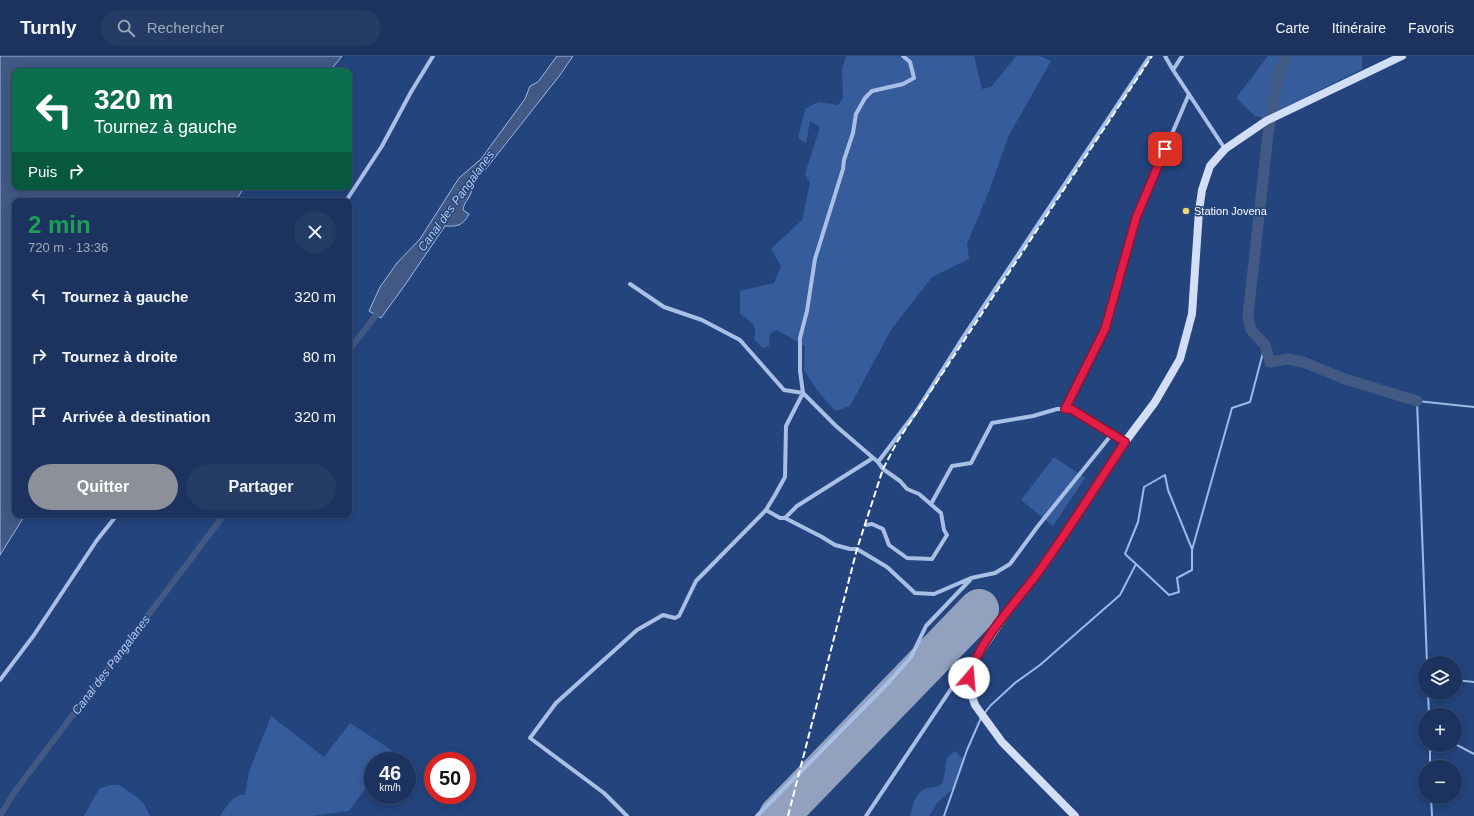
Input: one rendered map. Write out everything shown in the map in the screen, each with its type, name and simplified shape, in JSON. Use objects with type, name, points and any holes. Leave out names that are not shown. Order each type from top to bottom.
[{"type":"main road","points":[[1075,816],[1002,742],[975,705],[970,690],[969,678],[971,668],[980,651],[1009,609],[1040,570],[1125,442],[1155,402],[1180,359],[1192,314],[1199,211],[1202,190],[1210,166],[1225,149],[1276,115],[1402,56]]},
{"type":"street","points":[[348,198],[382,146],[411,92],[433,56]]},
{"type":"street","points":[[627,816],[604,793],[530,738],[556,703],[637,630],[663,615],[675,618],[679,616],[696,581],[766,510],[785,477],[786,426],[803,393],[800,371],[800,338],[807,311],[816,260],[853,133],[856,114],[865,98],[872,91],[903,84],[914,78],[910,62],[903,56]]},
{"type":"street","points":[[878,462],[916,412],[962,339],[1150,56]]},
{"type":"street","points":[[1165,56],[1225,149]]},
{"type":"street","points":[[1173,70],[1182,56]]},
{"type":"street","points":[[1065,409],[1105,329],[1136,218],[1189,94]]},
{"type":"street","points":[[630,284],[664,307],[702,320],[740,340],[784,390],[803,393],[836,426],[878,462],[883,469],[900,481],[907,489],[919,494],[932,504],[941,513],[944,530],[947,535],[932,559],[907,558],[889,545],[883,529],[872,524],[866,525]]},
{"type":"street","points":[[932,504],[952,466],[971,463],[992,423],[1033,416],[1057,409],[1071,409],[1125,442]]},
{"type":"street","points":[[766,510],[780,518],[785,518],[835,545],[850,549],[857,548],[887,567],[915,593],[934,594],[971,578],[995,573],[1010,564],[1038,526],[1112,434]]},
{"type":"street","points":[[785,518],[796,506],[873,458]]},
{"type":"street","points":[[0,680],[34,634],[97,540],[115,518]]},
{"type":"street","points":[[757,816],[911,657],[926,626],[971,578]]},
{"type":"street","points":[[866,816],[951,689],[971,668]]},
{"type":"shaded area","points":[[846,56],[974,56],[982,89],[991,87],[1016,56],[1040,56],[1051,61],[1009,135],[989,191],[967,244],[969,259],[932,277],[891,330],[850,406],[835,411],[817,390],[804,370],[805,346],[777,330],[770,334],[769,346],[763,348],[754,339],[755,330],[753,324],[740,314],[740,291],[774,283],[781,266],[771,249],[802,220],[810,183],[805,174],[820,127],[810,121],[806,143],[798,138],[805,109],[818,102],[838,105],[843,98],[842,69]]},
{"type":"shaded area","points":[[1268,56],[1362,56],[1362,69],[1264,118],[1255,116],[1236,98]]},
{"type":"shaded area","points":[[1054,457],[1085,478],[1053,526],[1021,500]]},
{"type":"shaded area","points":[[271,716],[324,757],[350,723],[393,751],[364,752],[364,790],[349,811],[311,816],[220,816],[234,798],[245,795],[249,772]]},
{"type":"shaded area","points":[[955,751],[963,759],[960,774],[954,788],[938,802],[929,816],[910,816],[914,801],[920,792],[924,789],[939,786],[943,782],[947,758]]},
{"type":"shaded area","points":[[109,785],[119,785],[138,798],[145,806],[150,816],[84,816],[99,789]]},
{"type":"water","points":[[0,56],[342,56],[332,68],[12,68],[12,190],[243,190],[237,198],[12,198],[12,518],[23,518],[0,555]]},
{"type":"water","points":[[557,56],[573,56],[560,75],[485,170],[476,178],[470,195],[463,208],[463,210],[469,214],[464,221],[459,225],[445,226],[381,318],[369,311],[380,287],[397,263],[420,239],[459,178],[481,159],[525,99],[530,86],[538,82]]},
{"type":"waterway","points":[[1285,56],[1278,78],[1268,134],[1248,316],[1251,330],[1265,345],[1270,362],[1288,359],[1303,362],[1345,379],[1417,401]]},
{"type":"waterway","name":"Canal des Pangalanes","points":[[352,346],[380,310]]},
{"type":"waterway","points":[[984,714],[990,706],[1015,683],[1040,665],[1120,595],[1136,564],[1169,595],[1179,592],[1177,578],[1192,570],[1192,550],[1232,408],[1250,402],[1265,345]]},
{"type":"waterway","points":[[1427,656],[1417,401],[1474,407]]},
{"type":"waterway","points":[[1136,564],[1125,554],[1138,522],[1144,487],[1165,475],[1168,490],[1192,549]]},
{"type":"waterway","name":"Canal des Pangalanes","points":[[0,816],[13,794],[222,518]]},
{"type":"waterway","points":[[1462,681],[1474,682]]},
{"type":"waterway","points":[[1428,700],[1429,708]]},
{"type":"waterway","points":[[944,816],[967,750],[981,718]]},
{"type":"waterway","points":[[1462,748],[1474,754]]},
{"type":"waterway","points":[[1430,752],[1430,760]]},
{"type":"waterway","points":[[1431,804],[1432,816]]},
{"type":"runway","points":[[779,816],[979,609]]},
{"type":"railway","points":[[788,816],[857,549],[883,469],[897,442],[1152,56]]},
{"type":"place","name":"Station Jovena","points":[[1186,211]]},
{"type":"route","points":[[969,678],[971,668],[980,651],[1059,542],[1125,442],[1071,409],[1065,409],[1105,329],[1136,218],[1165,149]]}]
